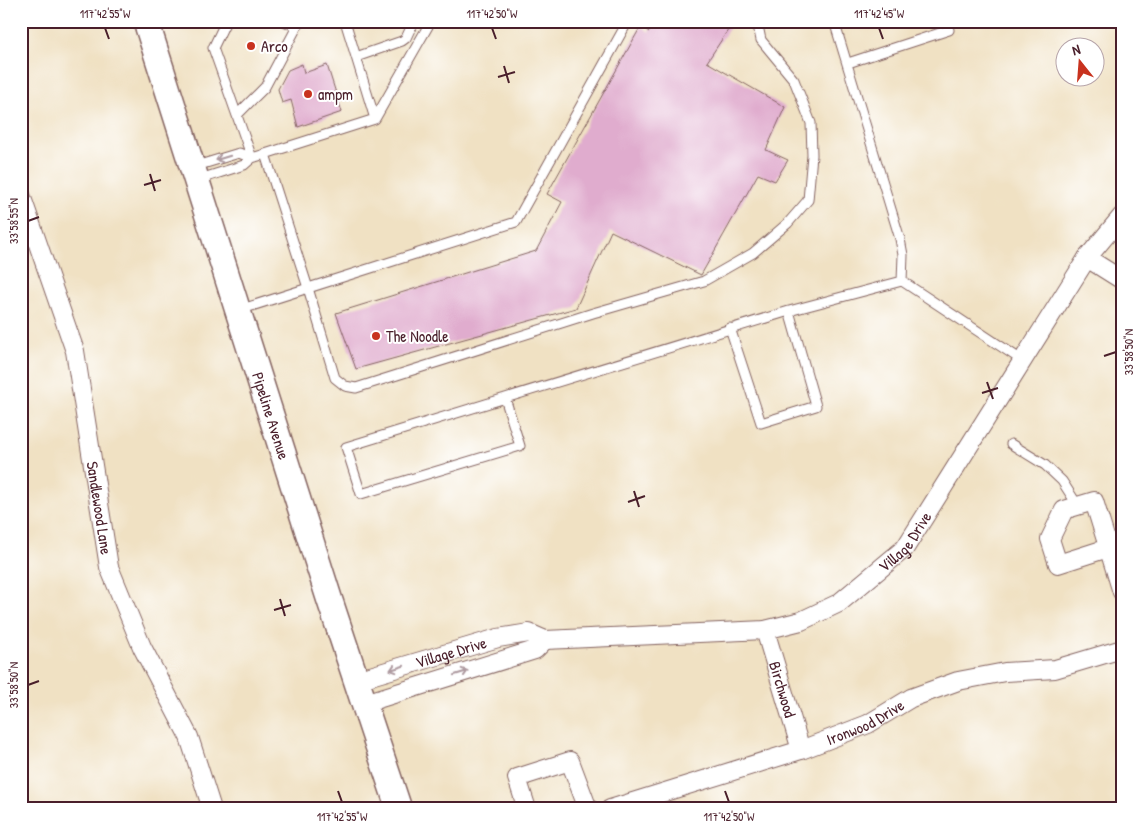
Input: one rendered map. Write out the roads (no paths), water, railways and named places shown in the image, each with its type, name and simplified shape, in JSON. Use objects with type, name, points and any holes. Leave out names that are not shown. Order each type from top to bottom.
[{"type":"main road","name":"Pipeline Avenue","points":[[146,21],[399,809]]},
{"type":"street","name":"Sandlewood Lane","points":[[21,195],[75,351],[109,567],[142,647],[189,737],[212,809]]},
{"type":"street","name":"Village Drive","points":[[361,692],[432,657],[498,638],[529,633],[544,640],[765,630],[801,621],[840,603],[905,548],[1087,258],[1122,216]]},
{"type":"street","points":[[1087,258],[1122,280]]},
{"type":"street","points":[[1108,548],[1058,564],[1050,539],[1064,510],[1094,502],[1122,592]]},
{"type":"street","name":"Birchwood","points":[[765,630],[801,750]]},
{"type":"street","name":"Village Drive","points":[[361,692],[441,679],[535,650],[544,640]]},
{"type":"street","name":"Ironwood Drive","points":[[610,809],[801,750],[868,724],[911,698],[958,681],[1004,672],[1055,669],[1122,649]]},
{"type":"street","points":[[432,657],[441,679]]},
{"type":"street","points":[[527,809],[517,778],[570,761],[588,809]]},
{"type":"lane","points":[[226,21],[213,48],[252,158]]},
{"type":"lane","points":[[237,115],[265,88],[298,24],[284,21]]},
{"type":"lane","points":[[345,21],[375,119]]},
{"type":"lane","points":[[356,57],[402,41],[406,38],[414,21]]},
{"type":"lane","points":[[195,173],[244,165],[252,158],[375,119],[431,21]]},
{"type":"lane","points":[[238,310],[516,222],[628,21]]},
{"type":"lane","points":[[265,154],[335,378],[345,386],[356,388],[593,313],[704,282],[753,253],[788,223],[808,200],[812,155],[811,123],[794,80],[761,40],[757,21]]},
{"type":"lane","points":[[834,21],[900,239],[903,255],[902,282]]},
{"type":"lane","points":[[848,63],[949,30],[946,21]]},
{"type":"lane","points":[[195,173],[240,153],[252,158]]},
{"type":"lane","points":[[505,398],[520,446],[361,494],[346,447],[788,310],[902,282],[1022,361]]},
{"type":"lane","points":[[730,328],[761,423],[780,418],[816,406],[788,310]]},
{"type":"lane","points":[[1011,444],[1045,465],[1062,481],[1078,506]]},
{"type":"place","name":"Arco","points":[[251,46]]},
{"type":"place","name":"ampm","points":[[308,94]]},
{"type":"place","name":"The Noodle","points":[[376,336]]}]
